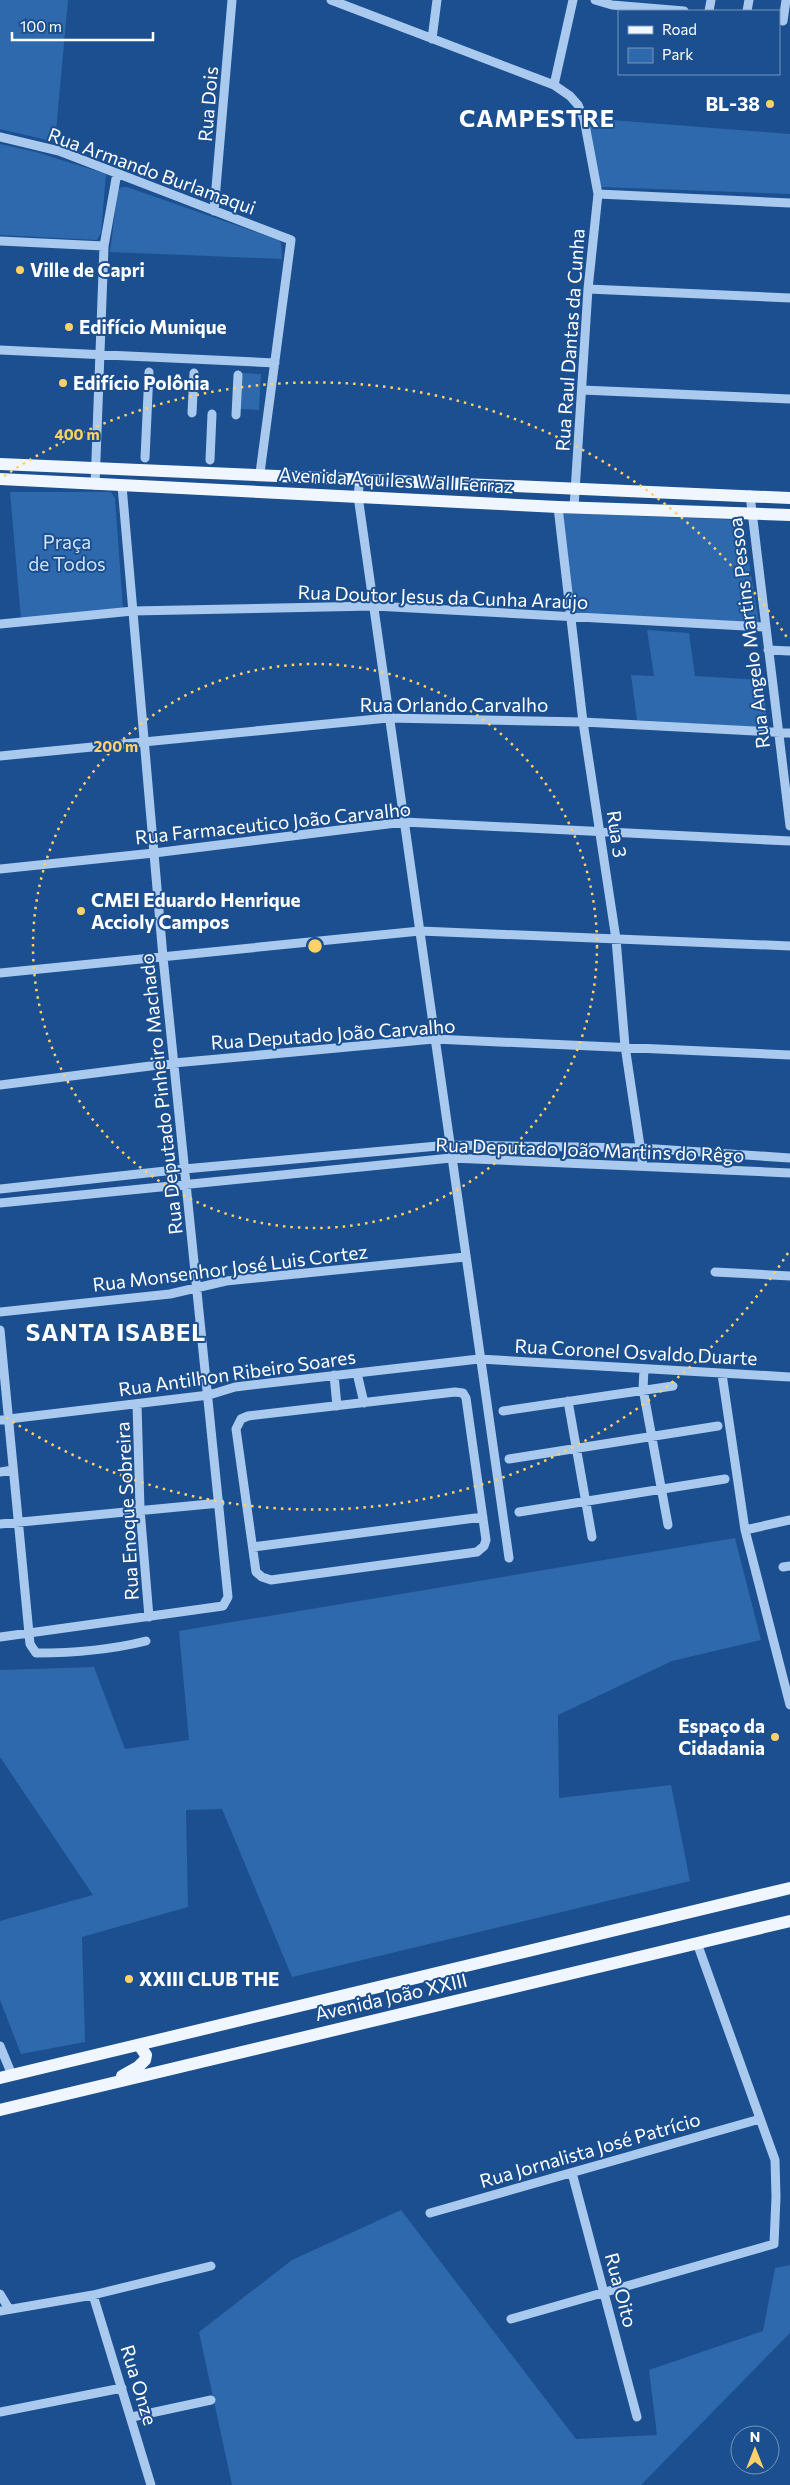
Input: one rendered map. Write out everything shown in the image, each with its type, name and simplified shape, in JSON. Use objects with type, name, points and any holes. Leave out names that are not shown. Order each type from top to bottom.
[{"type":"main road","name":"Avenida Aquiles Wall Ferraz","points":[[0,464],[790,498]]},
{"type":"main road","name":"Avenida Aquiles Wall Ferraz","points":[[0,479],[558,506],[790,515]]},
{"type":"main road","name":"Avenida João XXIII","points":[[6,2077],[790,1889]]},
{"type":"main road","name":"Avenida João XXIII","points":[[0,2110],[790,1921]]},
{"type":"main road","points":[[114,2082],[144,2063],[146,2055],[140,2045]]},
{"type":"street","name":"Rua Dois","points":[[214,211],[232,0]]},
{"type":"street","name":"Rua Raul Dantas da Cunha","points":[[332,0],[554,85],[570,96],[578,105],[584,119],[598,194],[588,290],[577,489],[574,506]]},
{"type":"street","points":[[432,39],[437,0]]},
{"type":"street","points":[[554,85],[574,0]]},
{"type":"street","points":[[595,0],[612,5],[647,4],[679,10]]},
{"type":"street","points":[[784,21],[786,0]]},
{"type":"street","name":"Rua Armando Burlamaqui","points":[[0,136],[59,151],[291,240],[275,363]]},
{"type":"street","points":[[95,484],[103,408],[101,357],[104,246],[117,173]]},
{"type":"street","points":[[598,194],[790,203]]},
{"type":"street","points":[[0,241],[104,246]]},
{"type":"street","points":[[588,290],[790,298]]},
{"type":"street","points":[[0,350],[101,357],[275,363],[260,474]]},
{"type":"street","points":[[145,458],[149,372]]},
{"type":"street","points":[[192,413],[194,373]]},
{"type":"street","points":[[236,415],[238,375]]},
{"type":"street","points":[[582,390],[790,399]]},
{"type":"street","points":[[210,460],[212,414]]},
{"type":"street","points":[[360,478],[358,496],[388,718],[509,1558]]},
{"type":"street","name":"Rua Deputado Pinheiro Machado","points":[[122,486],[163,957],[229,1590],[228,1601],[223,1606],[149,1617]]},
{"type":"street","name":"Rua Angelo Martins Pessoa","points":[[750,496],[750,512],[790,826]]},
{"type":"street","name":"Rua 3","points":[[558,506],[583,722],[616,939],[625,1046],[643,1166]]},
{"type":"street","name":"Rua Doutor Jesus da Cunha Araújo","points":[[0,624],[133,611],[374,606],[764,627]]},
{"type":"street","points":[[768,650],[790,651]]},
{"type":"street","name":"Rua Orlando Carvalho","points":[[0,756],[388,718],[583,722],[790,733]]},
{"type":"street","name":"Rua Farmaceutico João Carvalho","points":[[0,868],[154,853],[404,822],[790,841]]},
{"type":"street","points":[[0,973],[420,931],[790,946]]},
{"type":"street","name":"Rua Deputado João Carvalho","points":[[0,1085],[174,1063],[434,1039],[625,1046],[790,1055]]},
{"type":"street","name":"Rua Deputado João Martins do Rêgo","points":[[0,1189],[184,1169],[449,1145],[640,1148],[790,1158]]},
{"type":"street","name":"Rua Deputado João Martins do Rêgo","points":[[0,1203],[452,1158],[790,1173]]},
{"type":"street","name":"Rua Monsenhor José Luis Cortez","points":[[0,1312],[170,1294],[226,1281],[465,1257]]},
{"type":"street","points":[[715,1272],[790,1276]]},
{"type":"street","points":[[0,1330],[4,1420],[13,1470],[30,1644],[36,1653],[68,1653],[127,1646],[146,1641]]},
{"type":"street","name":"Rua Coronel Osvaldo Duarte","points":[[480,1359],[790,1378]]},
{"type":"street","name":"Rua Antilhon Ribeiro Soares","points":[[4,1420],[209,1395],[235,1387],[480,1359]]},
{"type":"street","points":[[644,1369],[642,1389],[668,1525]]},
{"type":"street","points":[[358,1373],[364,1403]]},
{"type":"street","points":[[722,1374],[745,1530],[790,1705]]},
{"type":"street","points":[[334,1376],[338,1406]]},
{"type":"street","points":[[503,1411],[642,1389],[673,1386]]},
{"type":"street","points":[[463,1393],[466,1398],[483,1517],[486,1540],[484,1546],[477,1552],[272,1580],[262,1577],[256,1572],[236,1429],[241,1419],[248,1416],[364,1403],[463,1393]]},
{"type":"street","points":[[568,1401],[592,1537]]},
{"type":"street","name":"Rua Enoque Sobreira","points":[[137,1404],[140,1509],[149,1617]]},
{"type":"street","points":[[509,1459],[718,1426]]},
{"type":"street","points":[[0,1472],[13,1470]]},
{"type":"street","points":[[519,1512],[725,1479]]},
{"type":"street","points":[[0,1524],[140,1509],[220,1503]]},
{"type":"street","points":[[253,1547],[483,1517]]},
{"type":"street","points":[[745,1530],[790,1520]]},
{"type":"street","points":[[0,1637],[149,1617]]},
{"type":"street","points":[[780,1670],[790,1668]]},
{"type":"street","points":[[511,2319],[774,2244],[775,2167],[760,2119],[697,1944]]},
{"type":"street","points":[[0,2046],[6,2077]]},
{"type":"street","name":"Rua Jornalista José Patrício","points":[[430,2213],[760,2119]]},
{"type":"street","name":"Rua Oito","points":[[572,2172],[637,2417]]},
{"type":"street","points":[[0,2294],[5,2310],[93,2295],[211,2266]]},
{"type":"street","name":"Rua Onze","points":[[93,2295],[152,2485]]},
{"type":"street","points":[[0,2412],[122,2388]]},
{"type":"street","points":[[132,2417],[211,2400]]},
{"type":"green space","points":[[0,0],[68,0],[55,142],[0,129]]},
{"type":"green space","points":[[586,118],[790,134],[790,194],[601,187]]},
{"type":"green space","points":[[0,144],[36,152],[106,174],[101,233],[97,240],[0,235]]},
{"type":"green space","points":[[127,187],[278,240],[281,243],[282,259],[110,252],[118,189]]},
{"type":"green space","points":[[242,373],[261,374],[259,410],[240,409]]},
{"type":"green space","name":"Praça de Todos","points":[[10,492],[111,492],[115,498],[123,609],[21,619]]},
{"type":"green space","points":[[562,513],[742,520],[759,623],[574,613]]},
{"type":"green space","points":[[647,630],[689,633],[695,676],[762,680],[768,728],[637,720],[631,675],[654,676]]},
{"type":"green space","points":[[735,1538],[761,1640],[672,1661],[558,1715],[559,1798],[671,1785],[690,1881],[292,1977],[222,1809],[186,1810],[188,1907],[82,1937],[85,2042],[21,2054],[0,2000],[0,1921],[93,1895],[0,1757],[0,1670],[94,1667],[125,1749],[189,1740],[179,1631]]},
{"type":"green space","points":[[401,2210],[576,2439],[657,2435],[649,2370],[763,2331],[775,2268],[790,2265],[790,2333],[641,2485],[232,2485],[199,2332],[292,2260]]},
{"type":"place","name":"BL-38","points":[[770,104]]},
{"type":"place","name":"Ville de Capri","points":[[20,270]]},
{"type":"place","name":"Edifício Munique","points":[[69,327]]},
{"type":"place","name":"Edifício Polônia","points":[[63,383]]},
{"type":"place","name":"CMEI Eduardo Henrique Accioly Campos","points":[[81,911]]},
{"type":"place","name":"Espaço da Cidadania","points":[[775,1737]]},
{"type":"place","name":"XXIII CLUB THE","points":[[129,1979]]},
{"type":"district","name":"CAMPESTRE","points":[[537,119]]},
{"type":"district","name":"SANTA ISABEL","points":[[116,1333]]}]
